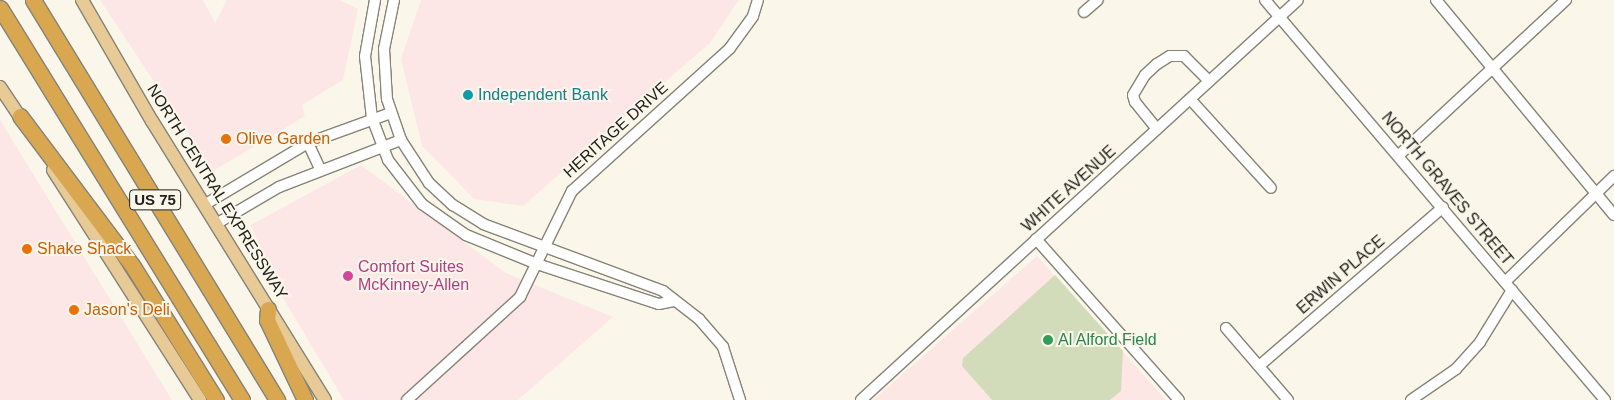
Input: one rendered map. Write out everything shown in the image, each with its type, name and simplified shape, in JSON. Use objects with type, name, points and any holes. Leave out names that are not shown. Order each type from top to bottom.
[{"type":"highway","name":"US 75","points":[[33,0],[278,400]]},
{"type":"highway","name":"US 75","points":[[0,8],[242,400]]},
{"type":"highway","points":[[20,116],[132,265],[216,400]]},
{"type":"highway","points":[[268,309],[267,320],[305,400]]},
{"type":"main road","name":"NORTH CENTRAL EXPRESSWAY","points":[[82,0],[204,205],[325,400]]},
{"type":"main road","points":[[0,88],[20,116],[200,400]]},
{"type":"street","points":[[375,0],[365,56],[372,118],[382,148],[404,184],[434,214],[466,235],[537,264],[659,304],[674,301]]},
{"type":"street","points":[[394,0],[383,61],[391,113],[401,140],[426,178],[453,205],[483,224],[663,290],[674,301],[700,320],[723,347],[740,400]]},
{"type":"street","name":"HERITAGE DRIVE","points":[[407,400],[520,297],[572,191],[730,48],[753,16],[758,0]]},
{"type":"street","points":[[1084,12],[1098,0]]},
{"type":"street","name":"NORTH GRAVES STREET","points":[[1265,0],[1444,207],[1605,400]]},
{"type":"street","name":"WHITE AVENUE","points":[[861,400],[1298,0]]},
{"type":"street","points":[[1436,0],[1614,215]]},
{"type":"street","points":[[1399,155],[1566,0]]},
{"type":"street","points":[[1157,129],[1135,102],[1133,95],[1145,75],[1170,56],[1184,56],[1209,81]]},
{"type":"street","points":[[1190,99],[1271,188]]},
{"type":"street","points":[[204,205],[308,142],[372,118],[391,113]]},
{"type":"street","points":[[216,224],[265,194],[320,169],[401,140]]},
{"type":"street","points":[[308,142],[320,169]]},
{"type":"street","points":[[1411,400],[1456,369],[1480,342],[1509,285],[1614,176]]},
{"type":"street","name":"ERWIN PLACE","points":[[1259,366],[1444,207]]},
{"type":"street","points":[[1036,239],[1179,400]]},
{"type":"street","points":[[1226,328],[1288,400]]},
{"type":"shaded area","points":[[100,0],[203,0],[215,23],[227,0],[340,0],[358,9],[343,80],[302,105],[305,116],[213,171]]},
{"type":"shaded area","points":[[421,0],[739,0],[710,43],[523,206],[474,199],[422,146],[401,59]]},
{"type":"shaded area","points":[[0,120],[172,400],[0,400]]},
{"type":"shaded area","points":[[361,165],[506,273],[613,317],[518,400],[344,400],[274,283],[251,225]]},
{"type":"shaded area","name":"Al Alford Field","points":[[1037,256],[1166,400],[873,400]]},
{"type":"green space","name":"Al Alford Field","points":[[1055,275],[1123,351],[1121,391],[1110,400],[992,400],[962,366],[963,358]]},
{"type":"place","name":"Independent Bank","points":[[468,95]]},
{"type":"place","name":"Olive Garden","points":[[226,139]]},
{"type":"place","name":"Shake Shack","points":[[27,249]]},
{"type":"place","name":"Comfort Suites McKinney-Allen","points":[[348,276]]},
{"type":"place","name":"Jason's Deli","points":[[74,310]]},
{"type":"place","name":"Al Alford Field","points":[[1048,340]]}]
